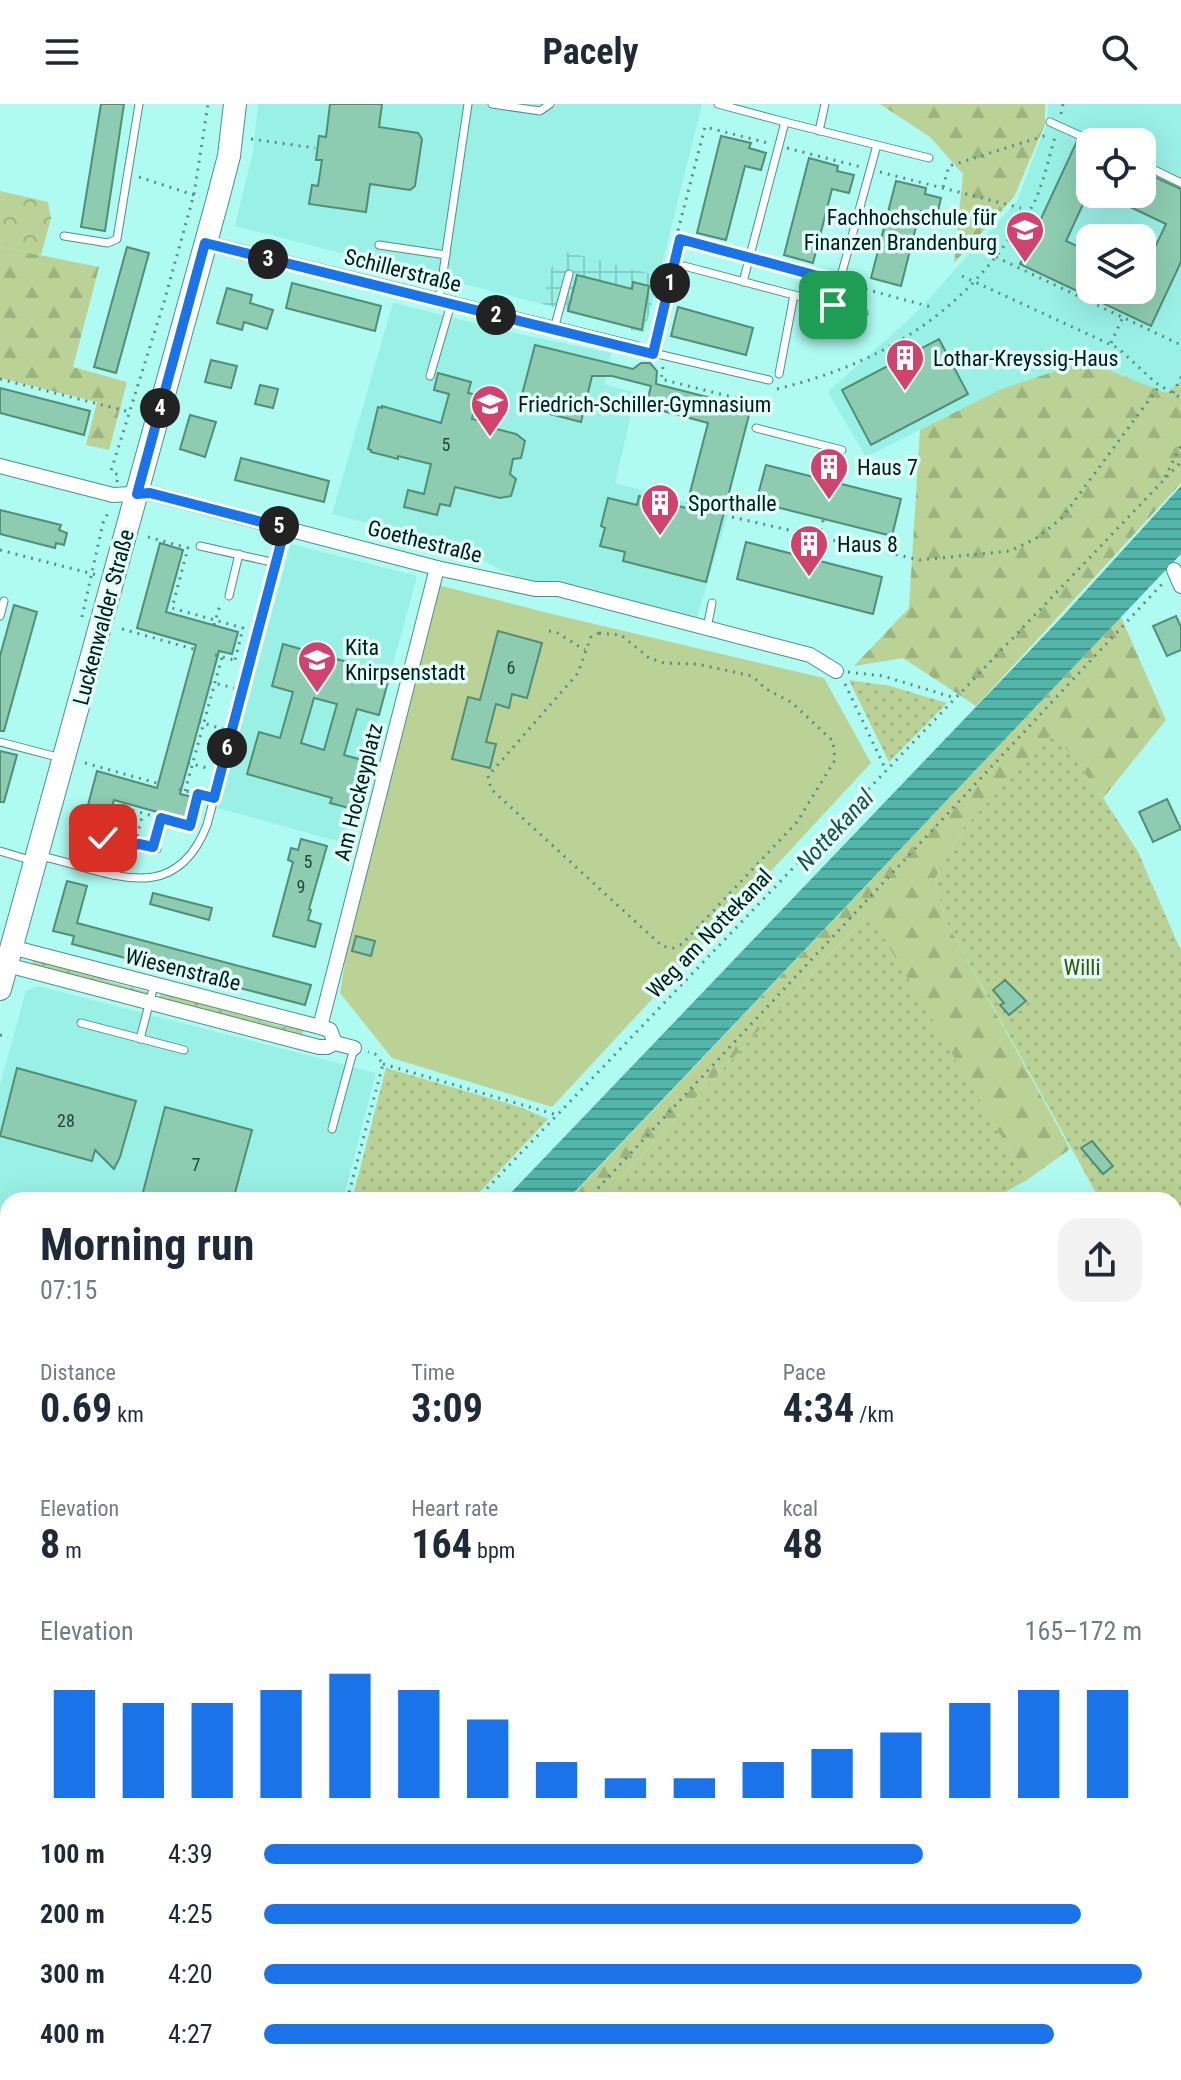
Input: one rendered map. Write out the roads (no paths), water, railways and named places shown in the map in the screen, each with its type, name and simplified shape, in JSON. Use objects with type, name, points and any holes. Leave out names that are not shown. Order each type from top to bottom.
[{"type":"main road","name":"Luckenwalder Straße","points":[[0,989],[36,858],[74,761],[113,579],[229,156],[235,104]]},
{"type":"street","name":"Schillerstraße","points":[[205,243],[636,349]]},
{"type":"street","name":"Goethestraße","points":[[0,466],[113,495],[150,493],[437,568],[535,589],[558,589],[810,655],[836,671]]},
{"type":"street","name":"Am Hockeyplatz","points":[[320,1027],[437,568]]},
{"type":"street","points":[[1174,570],[1181,586]]},
{"type":"street","name":"Wiesenstraße","points":[[9,956],[154,985],[320,1027]]},
{"type":"street","name":"Wiesenstraße","points":[[9,956],[150,1003],[319,1047],[335,1043],[354,1048]]},
{"type":"street","points":[[320,1027],[330,1030],[335,1043]]},
{"type":"lane","points":[[64,236],[108,243],[118,236],[139,104]]},
{"type":"lane","points":[[430,376],[445,303],[446,255],[468,104]]},
{"type":"lane","points":[[492,104],[540,111],[550,104]]},
{"type":"lane","points":[[718,104],[929,158]]},
{"type":"lane","points":[[819,131],[825,104]]},
{"type":"lane","points":[[743,282],[785,122]]},
{"type":"lane","points":[[1054,124],[1076,134]]},
{"type":"lane","points":[[833,305],[877,145]]},
{"type":"lane","points":[[1156,171],[1181,183]]},
{"type":"lane","points":[[379,245],[446,255]]},
{"type":"lane","points":[[684,266],[864,313]]},
{"type":"lane","points":[[554,329],[569,274]]},
{"type":"lane","points":[[779,374],[794,295]]},
{"type":"lane","points":[[636,349],[769,380]]},
{"type":"lane","points":[[756,428],[842,450]]},
{"type":"lane","points":[[0,851],[141,880],[174,868],[199,842],[207,825],[285,528]]},
{"type":"lane","points":[[200,546],[276,563]]},
{"type":"lane","points":[[229,596],[239,554]]},
{"type":"lane","points":[[0,616],[4,601]]},
{"type":"lane","points":[[707,628],[712,603]]},
{"type":"lane","points":[[0,742],[74,761]]},
{"type":"lane","points":[[114,875],[134,846],[155,848]]},
{"type":"lane","points":[[140,1039],[154,985]]},
{"type":"lane","points":[[81,1023],[184,1050]]},
{"type":"lane","points":[[332,1129],[354,1048]]},
{"type":"place","name":"Fachhochschule für Finanzen Brandenburg","points":[[1025,264]]},
{"type":"place","name":"Lothar-Kreyssig-Haus","points":[[905,392]]},
{"type":"place","name":"Friedrich-Schiller-Gymnasium","points":[[490,438]]},
{"type":"place","name":"Haus 7","points":[[829,501]]},
{"type":"place","name":"Sporthalle","points":[[660,537]]},
{"type":"place","name":"Haus 8","points":[[809,578]]},
{"type":"place","name":"Kita Knirpsenstadt","points":[[317,694]]},
{"type":"water label","name":"Nottekanal","points":[[835,830]]},
{"type":"park label","name":"Willi","points":[[1082,967]]}]
